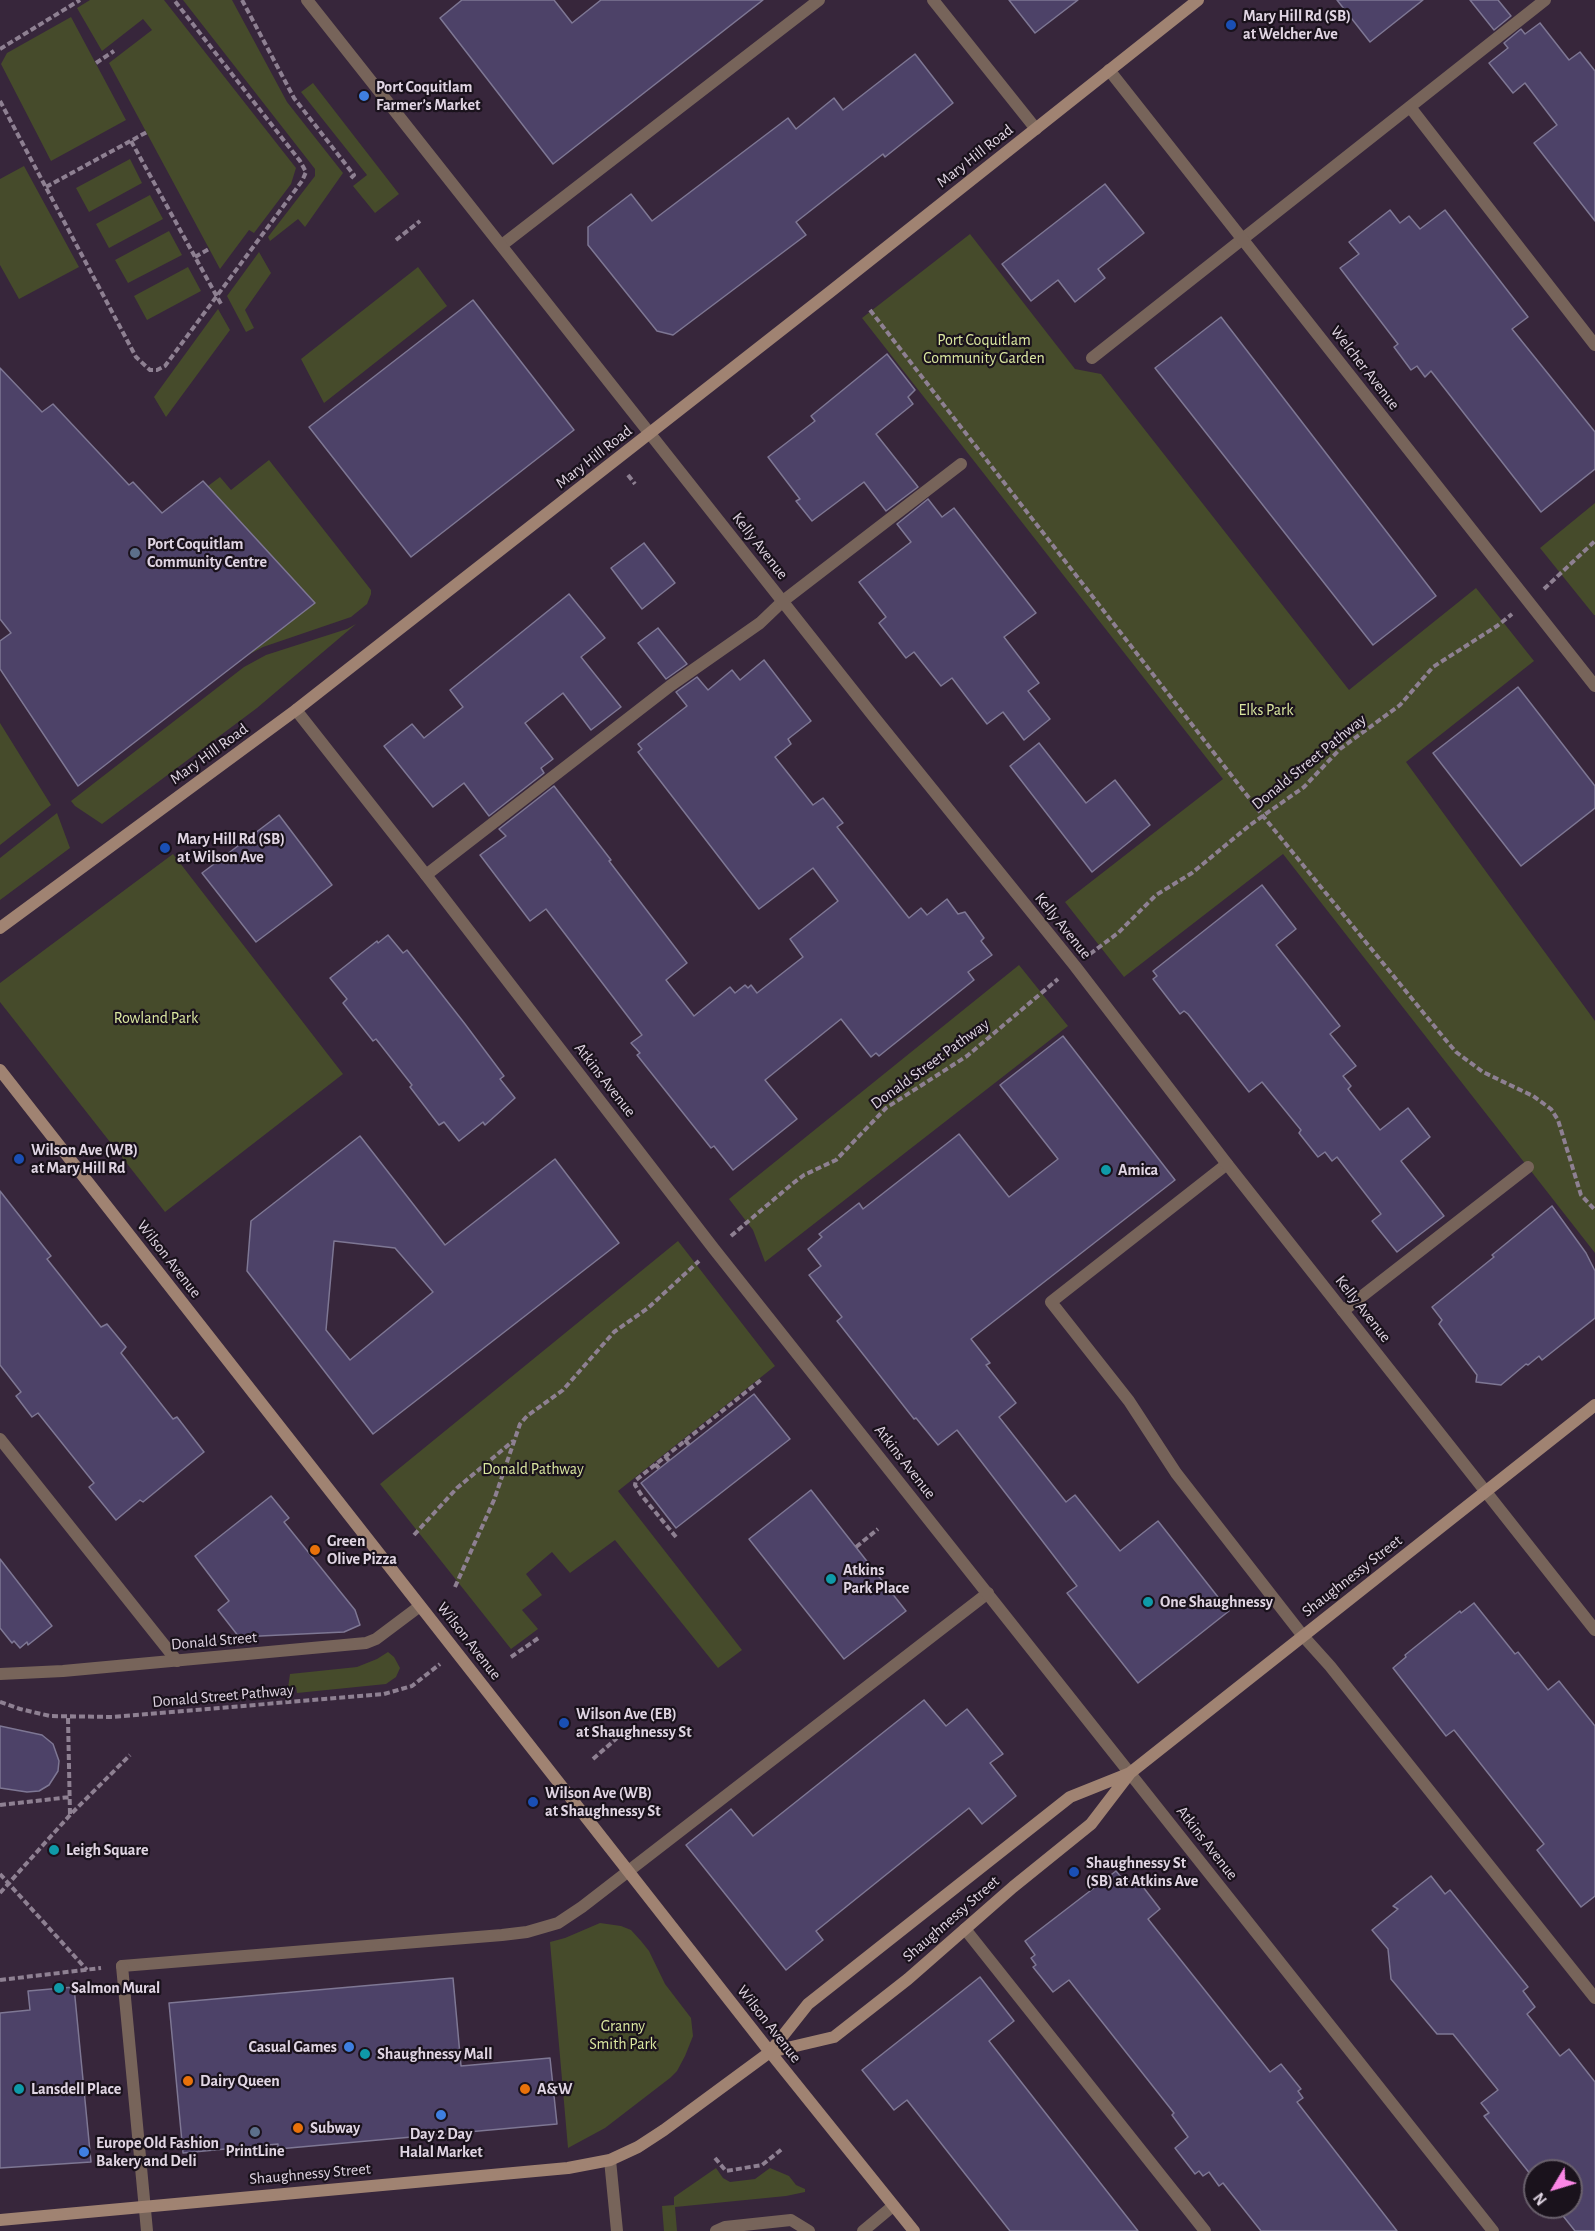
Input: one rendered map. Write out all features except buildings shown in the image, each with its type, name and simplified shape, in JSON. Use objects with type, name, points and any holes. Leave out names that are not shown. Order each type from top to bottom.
[{"type":"street","name":"Kelly Avenue","points":[[307,0],[1075,966],[1227,1164],[1595,1630]]},
{"type":"street","points":[[502,245],[819,0]]},
{"type":"street","points":[[933,0],[1036,129]]},
{"type":"street","name":"Mary Hill Road","points":[[0,928],[296,710],[650,434],[1198,0]]},
{"type":"street","points":[[1092,358],[1545,0]]},
{"type":"street","name":"Welcher Avenue","points":[[1109,70],[1595,686]]},
{"type":"street","points":[[1410,107],[1595,345]]},
{"type":"street","points":[[426,875],[670,686],[760,623],[783,601],[961,464]]},
{"type":"street","name":"Atkins Avenue","points":[[296,710],[714,1249],[1493,2231]]},
{"type":"street","name":"Wilson Avenue","points":[[0,1070],[628,1872],[914,2231]]},
{"type":"street","points":[[1227,1164],[1051,1302],[1129,1401],[1176,1473],[1303,1636],[1330,1666],[1595,1998]]},
{"type":"street","points":[[1343,1311],[1528,1167]]},
{"type":"street","name":"Shaughnessy Street","points":[[770,2052],[834,2037],[908,1979],[1013,1887],[1091,1824],[1130,1773],[1595,1406]]},
{"type":"street","points":[[0,1439],[177,1661]]},
{"type":"street","points":[[147,2231],[122,1966],[527,1932],[558,1923],[628,1872],[988,1593]]},
{"type":"street","name":"Donald Street","points":[[0,1674],[30,1674],[366,1643],[376,1639],[420,1606]]},
{"type":"street","name":"Shaughnessy Street","points":[[0,2220],[568,2168],[610,2160],[638,2147],[664,2130],[770,2052],[808,2004],[1070,1797],[1130,1773]]},
{"type":"street","points":[[965,1929],[1205,2231]]},
{"type":"street","points":[[610,2160],[617,2231]]},
{"type":"street","points":[[863,2231],[893,2206]]},
{"type":"street","points":[[716,2231],[724,2227],[791,2220],[809,2231]]},
{"type":"path","points":[[0,49],[81,0]]},
{"type":"path","points":[[0,101],[136,357],[150,370],[165,366],[302,181],[306,172],[300,160],[174,0]]},
{"type":"path","points":[[242,0],[294,98],[354,175],[349,180]]},
{"type":"path","points":[[96,63],[114,51]]},
{"type":"path","points":[[46,186],[147,132]]},
{"type":"path","points":[[131,141],[221,304]]},
{"type":"path","points":[[396,240],[420,220]]},
{"type":"path","points":[[258,241],[261,246]]},
{"type":"path","points":[[195,257],[209,249]]},
{"type":"path","points":[[870,310],[1263,816],[1456,1052],[1483,1072],[1533,1096],[1551,1109],[1558,1120],[1581,1195],[1595,1210]]},
{"type":"path","points":[[1539,593],[1595,541]]},
{"type":"path","name":"Donald Street Pathway","points":[[1090,954],[1118,933],[1156,895],[1192,873],[1263,816],[1304,787],[1357,736],[1394,711],[1433,667],[1497,626],[1516,611]]},
{"type":"path","name":"Donald Street Pathway","points":[[725,1240],[804,1175],[836,1160],[886,1108],[967,1056],[1065,974]]},
{"type":"path","points":[[455,1587],[494,1500],[523,1420],[562,1390],[614,1332],[648,1308],[702,1258]]},
{"type":"path","points":[[676,1537],[635,1485],[639,1476],[761,1380]]},
{"type":"path","points":[[728,1407],[732,1411]]},
{"type":"path","points":[[707,1424],[710,1428]]},
{"type":"path","points":[[686,1440],[689,1445]]},
{"type":"path","points":[[414,1535],[456,1488],[514,1441]]},
{"type":"path","points":[[665,1456],[669,1461]]},
{"type":"path","points":[[656,1464],[659,1468]]},
{"type":"path","points":[[856,1547],[879,1529]]},
{"type":"path","points":[[511,1657],[540,1637]]},
{"type":"path","name":"Donald Street Pathway","points":[[0,1702],[34,1713],[68,1718],[112,1717],[384,1694],[412,1686],[441,1664]]},
{"type":"path","points":[[68,1718],[69,1815]]},
{"type":"path","points":[[593,1759],[617,1738]]},
{"type":"path","points":[[0,1893],[69,1815],[130,1755]]},
{"type":"path","points":[[0,1805],[70,1797]]},
{"type":"path","points":[[0,1874],[87,1970]]},
{"type":"path","points":[[0,1980],[122,1966]]},
{"type":"path","points":[[715,2158],[726,2171],[762,2165],[782,2149]]},
{"type":"green space","points":[[90,0],[164,0],[296,168],[291,184],[254,233],[249,230],[220,269],[109,63],[152,30],[143,19],[102,51],[77,8]]},
{"type":"green space","points":[[183,0],[232,0],[287,102],[343,173],[305,227],[298,219],[270,241],[268,237],[315,176],[315,169]]},
{"type":"green space","points":[[71,17],[126,120],[51,161],[1,64],[7,53]]},
{"type":"green space","points":[[313,83],[399,194],[375,213],[353,186],[367,175],[301,92]]},
{"type":"green space","points":[[130,159],[142,183],[89,212],[76,188]]},
{"type":"green space","points":[[24,166],[79,267],[19,299],[0,265],[0,179]]},
{"type":"green space","points":[[150,195],[163,219],[109,248],[96,224]]},
{"type":"green space","points":[[169,231],[182,255],[128,283],[115,260]]},
{"type":"green space","name":"Elks Park","points":[[970,234],[1075,369],[1101,374],[1349,690],[1476,588],[1534,661],[1406,762],[1595,1021],[1595,1253],[1283,854],[1124,977],[1065,902],[1223,779],[862,318]]},
{"type":"green space","points":[[259,252],[271,273],[245,310],[254,328],[246,332],[227,296]]},
{"type":"green space","points":[[188,267],[201,291],[147,320],[134,296]]},
{"type":"green space","points":[[418,267],[447,306],[324,403],[301,359]]},
{"type":"green space","points":[[218,309],[230,330],[166,417],[154,397]]},
{"type":"green space","points":[[269,460],[371,590],[371,594],[367,604],[351,617],[263,647],[248,655],[315,603],[208,486],[220,477],[231,490]]},
{"type":"green space","points":[[1595,503],[1595,615],[1594,615],[1540,548]]},
{"type":"green space","points":[[356,624],[257,708],[102,824],[71,801],[244,667],[266,655]]},
{"type":"green space","points":[[0,723],[51,805],[0,845]]},
{"type":"green space","points":[[57,813],[70,848],[0,900],[0,858]]},
{"type":"green space","name":"Rowland Park","points":[[173,854],[343,1074],[165,1212],[0,1002],[0,983]]},
{"type":"green space","points":[[1019,965],[1068,1026],[765,1262],[753,1230],[729,1199]]},
{"type":"green space","name":"Donald Pathway","points":[[678,1241],[775,1366],[618,1491],[742,1650],[718,1668],[615,1540],[570,1573],[552,1552],[526,1574],[542,1595],[522,1610],[538,1629],[511,1649],[380,1484]]},
{"type":"green space","points":[[388,1652],[400,1668],[396,1677],[386,1684],[297,1693],[296,1687],[288,1688],[290,1674],[357,1667]]},
{"type":"green space","name":"Granny Smith Park","points":[[600,1923],[631,1930],[641,1941],[649,1951],[665,1984],[691,2018],[693,2036],[677,2071],[670,2078],[605,2128],[568,2148],[550,1942]]},
{"type":"green space","points":[[716,2168],[723,2178],[730,2182],[755,2179],[770,2168],[789,2176],[796,2185],[805,2189],[805,2192],[675,2207],[677,2231],[664,2231],[662,2206],[674,2205],[674,2197]]},
{"type":"place","name":"Mary Hill Rd (SB) at Welcher Ave","points":[[1231,25]]},
{"type":"place","name":"Port Coquitlam Farmer’s Market","points":[[364,96]]},
{"type":"place","name":"Port Coquitlam Community Centre","points":[[135,553]]},
{"type":"place","name":"Mary Hill Rd (SB) at Wilson Ave","points":[[165,848]]},
{"type":"place","name":"Wilson Ave (WB) at Mary Hill Rd","points":[[19,1159]]},
{"type":"place","name":"Amica","points":[[1106,1170]]},
{"type":"place","name":"Green Olive Pizza","points":[[315,1550]]},
{"type":"place","name":"Atkins Park Place","points":[[831,1579]]},
{"type":"place","name":"One Shaughnessy","points":[[1148,1602]]},
{"type":"place","name":"Wilson Ave (EB) at Shaughnessy St","points":[[564,1723]]},
{"type":"place","name":"Wilson Ave (WB) at Shaughnessy St","points":[[533,1802]]},
{"type":"place","name":"Leigh Square","points":[[54,1850]]},
{"type":"place","name":"Shaughnessy St (SB) at Atkins Ave","points":[[1074,1872]]},
{"type":"place","name":"Salmon Mural","points":[[59,1988]]},
{"type":"place","name":"Casual Games","points":[[349,2047]]},
{"type":"place","name":"Shaughnessy Mall","points":[[365,2054]]},
{"type":"place","name":"Dairy Queen","points":[[188,2081]]},
{"type":"place","name":"Lansdell Place","points":[[19,2089]]},
{"type":"place","name":"A&W","points":[[525,2089]]},
{"type":"place","name":"Day 2 Day Halal Market","points":[[441,2115]]},
{"type":"place","name":"Subway","points":[[298,2128]]},
{"type":"place","name":"PrintLine","points":[[255,2132]]},
{"type":"place","name":"Europe Old Fashion Bakery and Deli","points":[[84,2152]]},
{"type":"park label","name":"Port Coquitlam Community Garden","points":[[984,349]]}]
